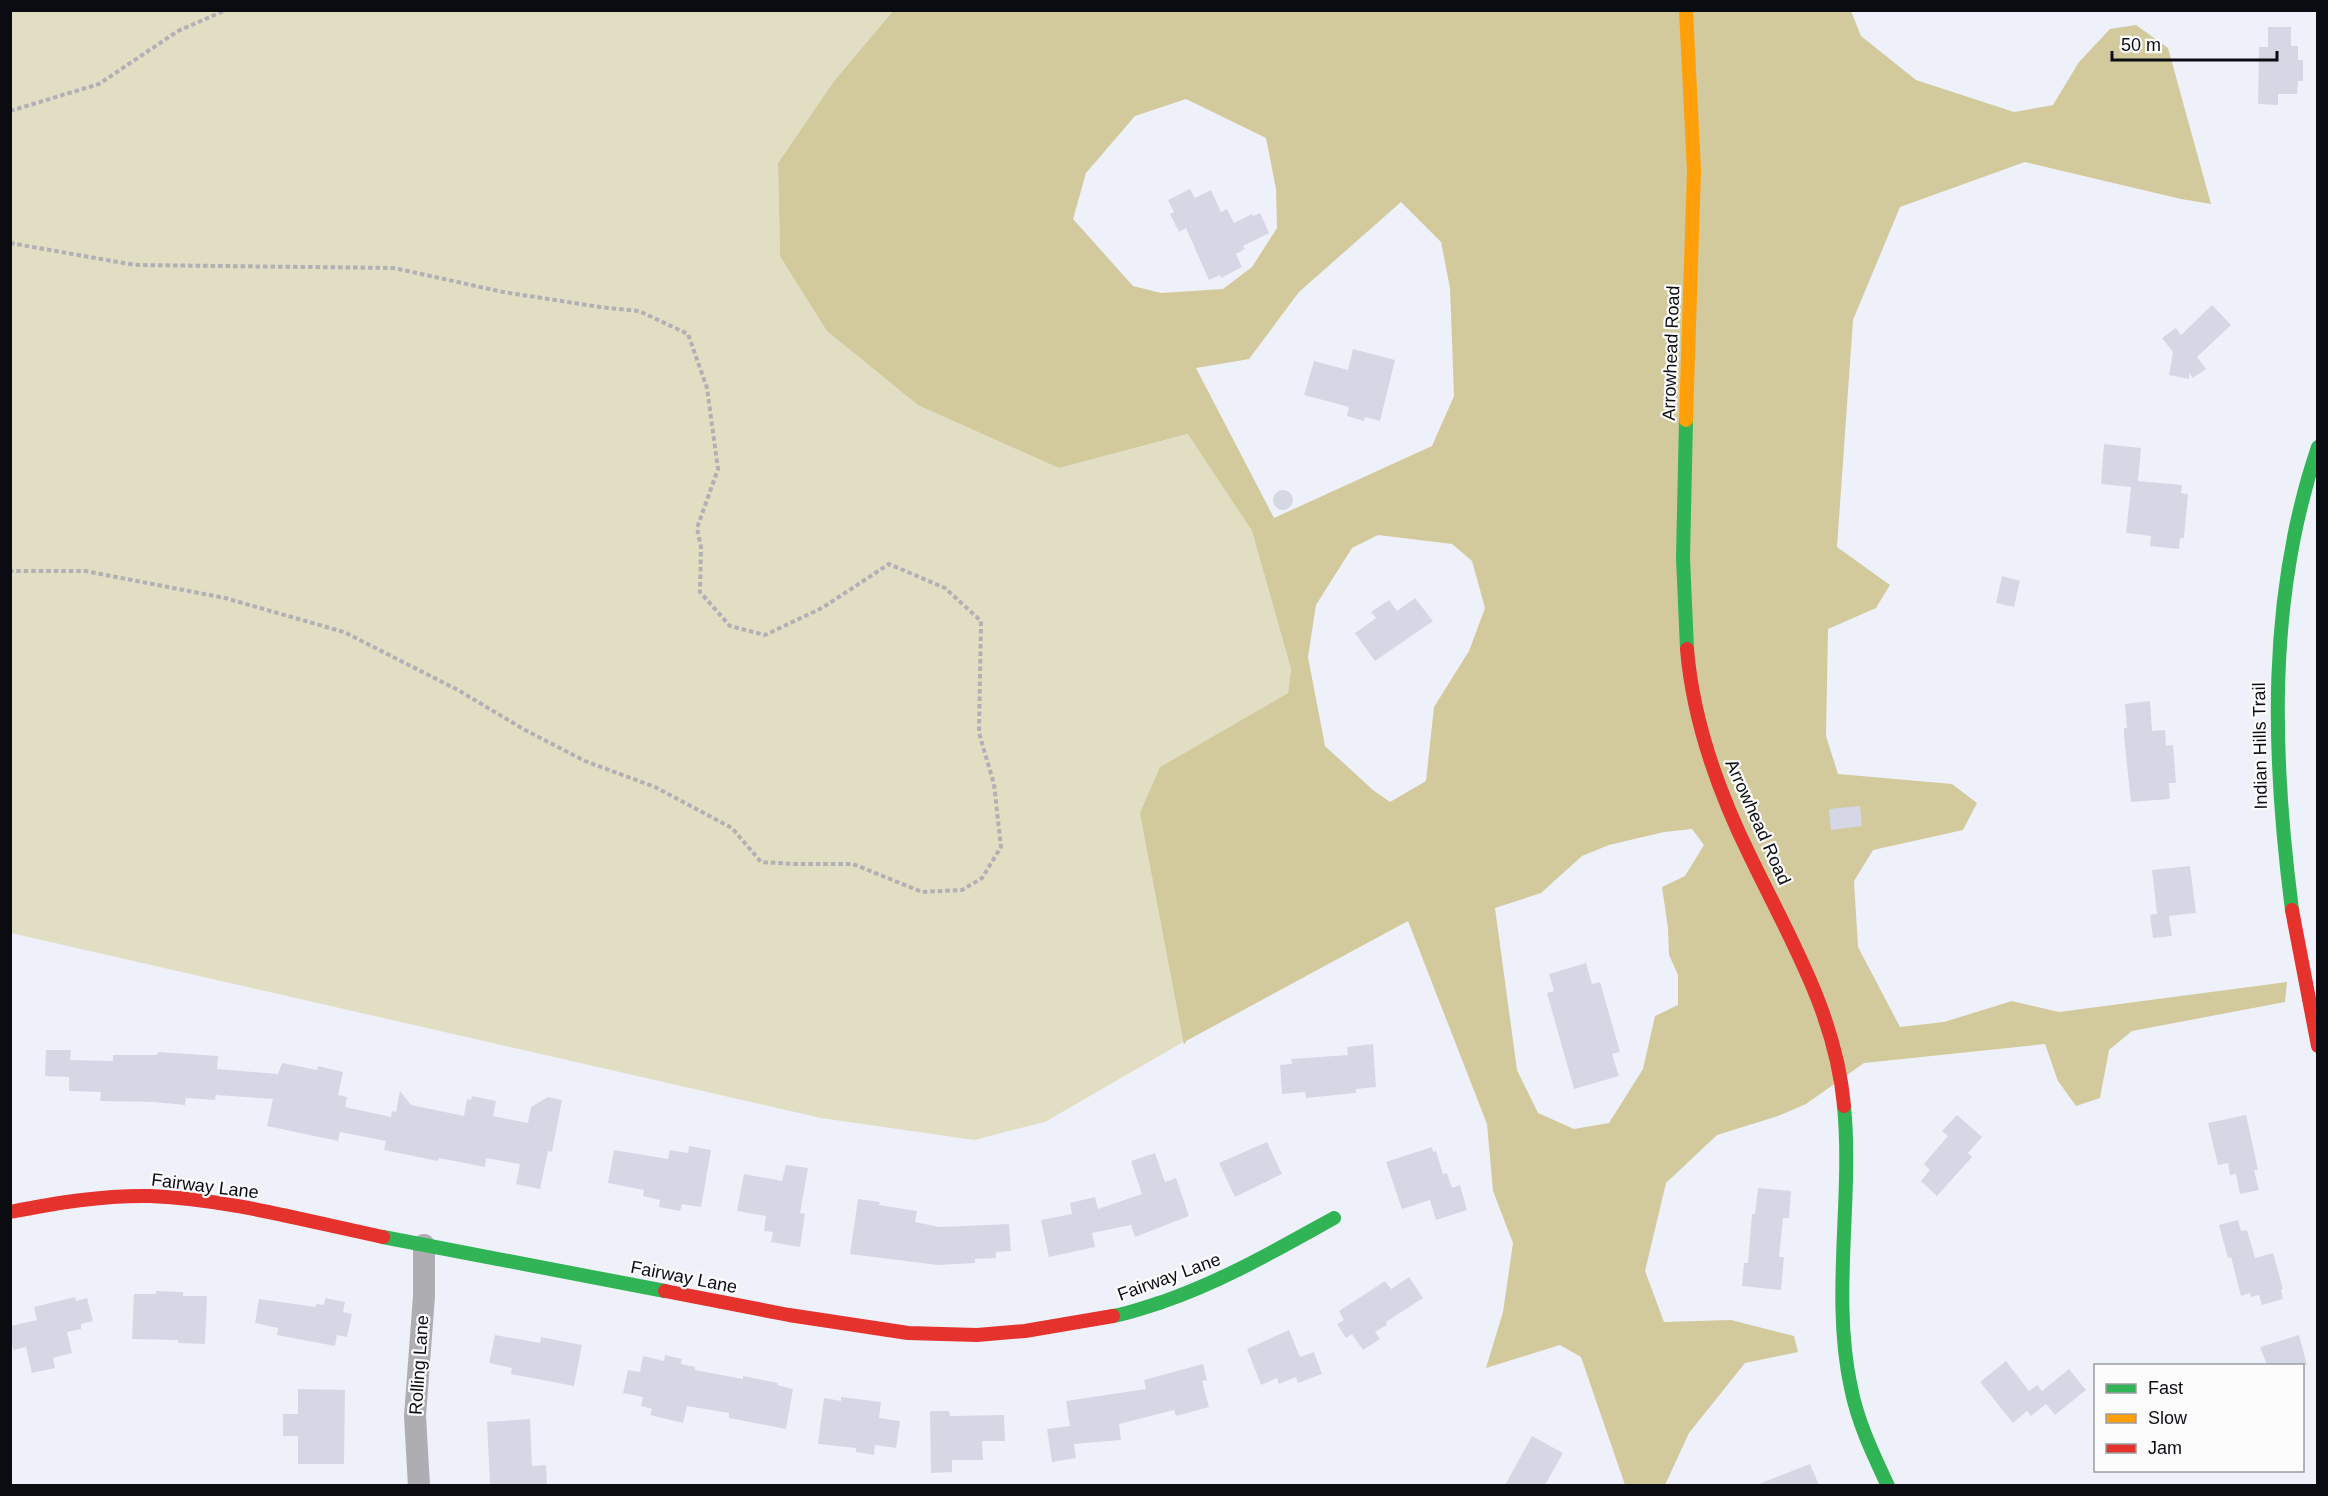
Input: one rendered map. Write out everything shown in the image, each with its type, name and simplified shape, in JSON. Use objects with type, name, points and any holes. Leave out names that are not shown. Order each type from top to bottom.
[{"type":"street","name":"Arrowhead Road","points":[[1686,10],[1694,170],[1684,520],[1684,603],[1692,686],[1708,753],[1736,826],[1805,964],[1829,1026],[1842,1079],[1847,1123],[1842,1279],[1846,1361],[1851,1393],[1860,1426],[1873,1459],[1888,1485]]},
{"type":"street","name":"Indian Hills Trail","points":[[2318,447],[2296,523],[2280,621],[2275,697],[2276,776],[2284,854],[2305,991],[2318,1046]]},
{"type":"street","name":"Fairway Lane","points":[[10,1212],[54,1203],[103,1198],[148,1196],[201,1200],[857,1327],[909,1333],[977,1335],[1025,1331],[1126,1314],[1193,1291],[1237,1271],[1334,1218]]},
{"type":"street","name":"Rolling Lane","points":[[419,1485],[415,1416],[424,1296],[424,1245]]},
{"type":"path","points":[[10,111],[99,84],[178,31],[226,10]]},
{"type":"path","points":[[10,243],[135,265],[394,268],[503,292],[639,311],[688,334],[707,388],[718,469],[697,528],[701,547],[700,592],[730,626],[765,635],[822,608],[890,564],[945,588],[981,621],[979,733],[994,784],[1001,846],[982,878],[962,890],[922,892],[853,864],[761,862],[732,828],[655,787],[585,761],[555,746],[458,690],[344,632],[225,598],[97,574],[10,571]]},
{"type":"shaded area","points":[[11,11],[893,11],[834,81],[778,163],[780,256],[1059,468],[1189,434],[1252,531],[1291,669],[1288,693],[1160,767],[1185,1041],[1045,1122],[974,1140],[821,1118],[11,933]]},
{"type":"shaded area","points":[[893,11],[1851,11],[1861,36],[1916,80],[2014,112],[2053,105],[2079,62],[2110,29],[2136,25],[2168,48],[2211,204],[2025,162],[1900,207],[1853,320],[1837,547],[1890,585],[1876,608],[1828,629],[1826,736],[1838,774],[1952,784],[1977,803],[1963,830],[1873,850],[1854,881],[1858,947],[1900,1027],[1944,1022],[2012,1001],[2059,1012],[2287,982],[2285,1002],[2132,1031],[2109,1050],[2100,1098],[2076,1106],[2058,1081],[2045,1044],[1864,1063],[1806,1104],[1778,1116],[1717,1135],[1666,1183],[1645,1271],[1664,1322],[1731,1320],[1794,1336],[1798,1352],[1745,1363],[1689,1433],[1665,1485],[1625,1485],[1581,1357],[1560,1345],[1486,1368],[1503,1312],[1513,1243],[1493,1191],[1487,1124],[1408,921],[1186,1041],[1184,1045],[1140,813],[1160,767],[1288,693],[1291,669],[1252,531],[1188,434],[1059,468],[918,405],[827,331],[780,256],[778,163],[834,81]],"holes":[[[1186,99],[1266,138],[1276,189],[1277,228],[1252,267],[1223,289],[1161,293],[1133,286],[1073,219],[1086,173],[1135,116]],[[1401,202],[1441,242],[1450,288],[1454,396],[1432,446],[1274,518],[1196,368],[1249,359],[1299,292]],[[1378,535],[1452,544],[1472,561],[1485,608],[1469,651],[1434,707],[1426,781],[1390,802],[1373,790],[1325,746],[1308,657],[1316,605],[1352,548]],[[1692,829],[1704,845],[1685,876],[1662,887],[1669,955],[1678,975],[1678,1005],[1655,1016],[1643,1069],[1609,1123],[1574,1129],[1538,1113],[1517,1070],[1495,908],[1541,893],[1582,856],[1609,845],[1664,832]]]},
{"type":"building","points":[[2268,27],[2291,27],[2291,46],[2298,46],[2298,60],[2303,60],[2303,81],[2298,81],[2297,94],[2278,94],[2278,105],[2258,104],[2259,47],[2268,47]]},
{"type":"building","points":[[1190,189],[1195,198],[1211,190],[1221,212],[1227,209],[1234,223],[1252,214],[1253,216],[1260,213],[1269,233],[1243,246],[1245,249],[1236,254],[1242,267],[1221,278],[1220,275],[1209,280],[1186,228],[1179,232],[1170,214],[1174,212],[1168,200]]},
{"type":"building","points":[[2212,305],[2231,325],[2197,357],[2206,369],[2193,378],[2189,373],[2189,379],[2169,375],[2173,352],[2162,338],[2176,328],[2181,335]]},
{"type":"building","points":[[1353,349],[1395,360],[1380,421],[1365,417],[1364,421],[1347,416],[1349,407],[1304,395],[1314,361],[1348,370]]},
{"type":"building","points":[[2104,444],[2141,448],[2138,481],[2182,485],[2181,493],[2188,494],[2184,538],[2180,538],[2179,549],[2150,546],[2151,536],[2126,533],[2131,487],[2101,484]]},
{"type":"building","points":[[1283,490],[1290,493],[1293,500],[1290,507],[1283,510],[1276,507],[1273,500],[1276,493]]},
{"type":"building","points":[[2002,576],[2020,581],[2014,607],[1996,603]]},
{"type":"building","points":[[1415,598],[1433,621],[1375,661],[1355,633],[1376,618],[1371,612],[1389,600],[1397,611]]},
{"type":"building","points":[[2150,701],[2152,731],[2165,730],[2166,746],[2173,745],[2176,783],[2169,783],[2170,799],[2131,802],[2124,737],[2124,728],[2127,728],[2125,704]]},
{"type":"building","points":[[1860,806],[1862,826],[1831,830],[1829,809]]},
{"type":"building","points":[[2190,866],[2196,913],[2169,916],[2172,936],[2153,938],[2150,915],[2157,914],[2152,870]]},
{"type":"building","points":[[1586,963],[1592,984],[1600,982],[1620,1052],[1612,1054],[1619,1076],[1574,1089],[1547,993],[1554,991],[1549,974]]},
{"type":"building","points":[[1373,1044],[1376,1087],[1356,1089],[1356,1093],[1306,1098],[1305,1092],[1282,1094],[1280,1065],[1292,1064],[1291,1059],[1348,1055],[1347,1047]]},
{"type":"building","points":[[46,1050],[71,1050],[70,1060],[113,1061],[113,1055],[157,1055],[158,1052],[218,1056],[217,1069],[278,1074],[282,1063],[317,1070],[318,1066],[343,1072],[338,1095],[347,1097],[345,1107],[391,1117],[392,1111],[396,1112],[400,1091],[411,1105],[464,1116],[467,1099],[471,1100],[472,1096],[496,1101],[493,1116],[528,1123],[531,1107],[548,1097],[562,1100],[552,1152],[548,1151],[540,1189],[516,1184],[520,1164],[486,1158],[485,1167],[439,1158],[438,1161],[384,1150],[386,1141],[340,1132],[338,1141],[267,1126],[273,1099],[216,1095],[215,1100],[186,1098],[185,1105],[100,1101],[101,1092],[69,1091],[69,1077],[45,1076]]},
{"type":"building","points":[[1957,1115],[1982,1137],[1968,1153],[1972,1157],[1937,1196],[1921,1181],[1930,1170],[1924,1164],[1948,1136],[1942,1131]]},
{"type":"building","points":[[2246,1115],[2258,1170],[2254,1170],[2259,1190],[2240,1194],[2236,1174],[2230,1175],[2228,1163],[2218,1165],[2208,1123]]},
{"type":"building","points":[[1267,1142],[1282,1174],[1235,1197],[1219,1163]]},
{"type":"building","points":[[689,1146],[711,1150],[701,1207],[682,1204],[680,1211],[659,1207],[660,1200],[643,1196],[644,1190],[608,1183],[614,1150],[668,1159],[670,1150],[688,1153]]},
{"type":"building","points":[[1432,1147],[1433,1152],[1436,1151],[1443,1174],[1447,1173],[1452,1188],[1460,1185],[1467,1210],[1436,1220],[1430,1200],[1402,1209],[1386,1162]]},
{"type":"building","points":[[1155,1153],[1165,1182],[1176,1178],[1189,1216],[1135,1237],[1131,1225],[1092,1233],[1095,1247],[1049,1257],[1041,1220],[1072,1214],[1070,1203],[1095,1197],[1098,1209],[1142,1194],[1131,1161]]},
{"type":"building","points":[[786,1165],[808,1168],[800,1213],[805,1214],[800,1247],[771,1242],[773,1232],[764,1231],[766,1216],[737,1211],[744,1174],[782,1181]]},
{"type":"building","points":[[1758,1188],[1791,1191],[1789,1218],[1783,1218],[1779,1257],[1784,1257],[1781,1290],[1742,1286],[1744,1263],[1748,1263],[1752,1214],[1755,1214]]},
{"type":"building","points":[[858,1199],[917,1211],[915,1222],[939,1227],[1009,1224],[1011,1251],[996,1252],[996,1258],[975,1259],[975,1263],[938,1265],[850,1254]]},
{"type":"building","points":[[2238,1220],[2241,1231],[2247,1230],[2255,1258],[2273,1253],[2283,1289],[2281,1290],[2283,1299],[2262,1305],[2259,1295],[2251,1297],[2250,1293],[2241,1296],[2231,1257],[2228,1258],[2219,1225]]},
{"type":"building","points":[[1409,1277],[1423,1298],[1386,1322],[1387,1325],[1375,1332],[1380,1339],[1363,1350],[1352,1334],[1346,1338],[1337,1324],[1344,1320],[1339,1311],[1385,1281],[1391,1289]]},
{"type":"building","points":[[156,1291],[183,1292],[183,1296],[207,1296],[205,1344],[178,1343],[178,1340],[132,1339],[134,1294],[156,1294]]},
{"type":"building","points":[[75,1297],[76,1301],[87,1298],[93,1321],[81,1324],[81,1329],[67,1332],[72,1353],[53,1358],[55,1368],[32,1373],[26,1347],[13,1350],[10,1326],[37,1320],[34,1307]]},
{"type":"building","points":[[325,1298],[345,1302],[343,1312],[352,1314],[347,1337],[337,1335],[335,1346],[277,1335],[278,1328],[255,1323],[259,1299],[316,1307],[316,1304],[324,1305]]},
{"type":"building","points":[[1289,1330],[1300,1357],[1314,1352],[1322,1374],[1298,1383],[1296,1377],[1279,1384],[1277,1378],[1261,1385],[1247,1349]]},
{"type":"building","points":[[495,1335],[540,1343],[541,1337],[582,1345],[574,1386],[511,1374],[512,1368],[489,1363]]},
{"type":"building","points":[[2299,1335],[2307,1365],[2267,1364],[2260,1347]]},
{"type":"building","points":[[665,1355],[682,1359],[681,1364],[695,1367],[695,1370],[743,1379],[743,1376],[778,1383],[777,1385],[793,1389],[786,1429],[729,1418],[729,1413],[687,1406],[683,1423],[650,1415],[652,1409],[641,1406],[643,1397],[623,1393],[628,1370],[640,1372],[643,1356],[664,1361]]},
{"type":"building","points":[[2006,1361],[2029,1391],[2037,1385],[2042,1391],[2069,1369],[2086,1390],[2055,1415],[2046,1404],[2031,1416],[2027,1411],[2013,1423],[1980,1382]]},
{"type":"building","points":[[1203,1364],[1207,1380],[1202,1381],[1209,1407],[1176,1416],[1174,1410],[1119,1424],[1121,1440],[1074,1444],[1076,1458],[1052,1462],[1047,1429],[1070,1426],[1066,1401],[1146,1389],[1144,1380]]},
{"type":"building","points":[[298,1389],[345,1390],[344,1464],[298,1464],[298,1436],[283,1436],[283,1414],[298,1414]]},
{"type":"building","points":[[841,1397],[881,1402],[879,1418],[900,1421],[896,1448],[875,1445],[874,1455],[856,1452],[856,1448],[818,1444],[824,1398],[841,1401]]},
{"type":"building","points":[[930,1411],[949,1411],[950,1416],[1004,1415],[1005,1441],[982,1441],[983,1460],[952,1460],[952,1472],[931,1473]]},
{"type":"building","points":[[530,1419],[532,1466],[546,1465],[547,1485],[490,1485],[487,1422]]},
{"type":"building","points":[[1532,1436],[1563,1453],[1545,1485],[1505,1485]]},
{"type":"building","points":[[1810,1464],[1819,1485],[1759,1485],[1759,1484]]},
{"type":"traffic: fast","points":[[1686,420],[1683,558],[1687,649]]},
{"type":"traffic: fast","points":[[2292,910],[2280,793],[2278,677],[2282,619],[2290,561],[2301,504],[2318,447]]},
{"type":"traffic: fast","points":[[1844,1106],[1846,1176],[1842,1283],[1845,1353],[1858,1414],[1888,1486]]},
{"type":"traffic: fast","points":[[1113,1316],[1185,1294],[1250,1264],[1334,1218]]},
{"type":"traffic: fast","points":[[383,1237],[665,1291]]},
{"type":"traffic: slow","points":[[1686,10],[1694,170],[1686,420]]},
{"type":"traffic: jam","points":[[1687,649],[1695,703],[1709,755],[1738,831],[1795,946],[1821,1008],[1839,1072],[1844,1106]]},
{"type":"traffic: jam","points":[[2292,910],[2318,1046]]},
{"type":"traffic: jam","points":[[10,1212],[97,1198],[132,1196],[180,1198],[238,1206],[383,1237]]},
{"type":"traffic: jam","points":[[665,1291],[789,1315],[908,1333],[977,1335],[1025,1331],[1113,1316]]}]
